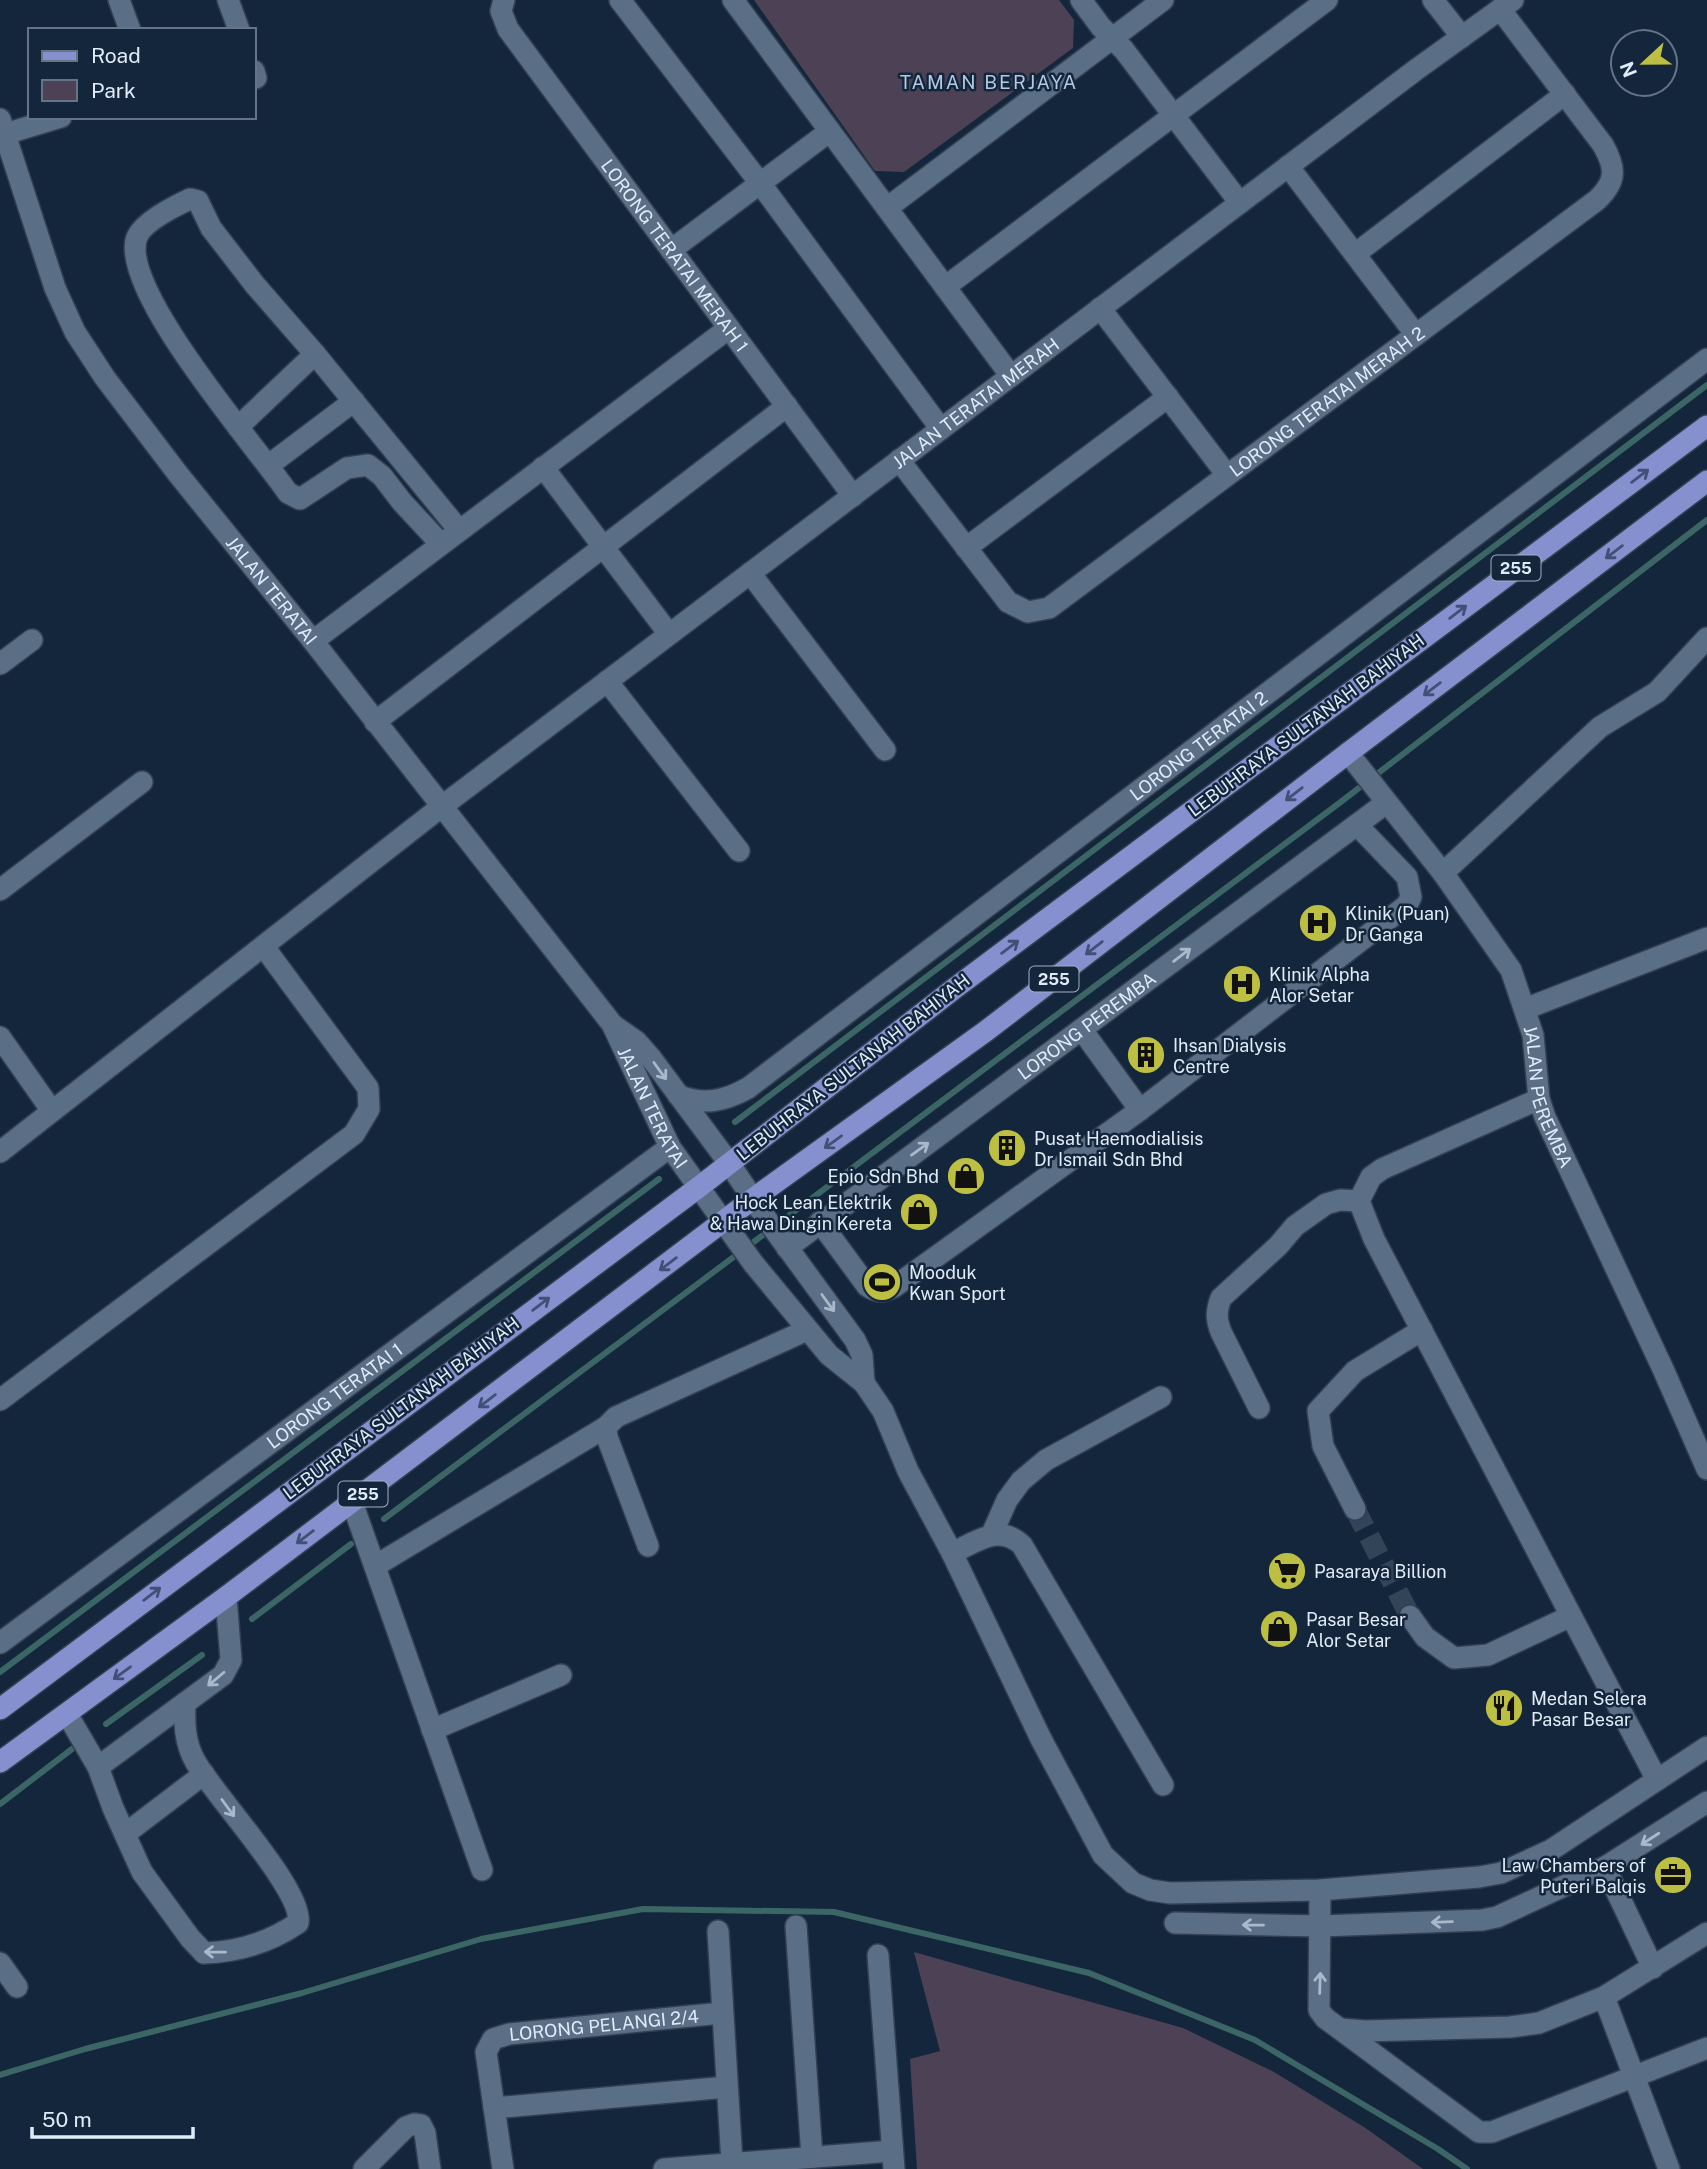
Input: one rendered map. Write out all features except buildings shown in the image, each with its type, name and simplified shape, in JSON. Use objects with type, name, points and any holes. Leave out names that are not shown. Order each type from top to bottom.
[{"type":"main road","name":"LEBUHRAYA SULTANAH BAHIYAH","points":[[0,1709],[699,1187],[955,988],[1707,426]]},
{"type":"main road","name":"255","points":[[0,1762],[226,1597],[754,1198],[986,1031],[1348,752],[1707,481]]},
{"type":"street","points":[[119,0],[129,28]]},
{"type":"street","points":[[228,0],[238,28]]},
{"type":"street","points":[[620,0],[760,183],[941,429]]},
{"type":"street","points":[[733,0],[1011,376]]},
{"type":"street","points":[[1081,0],[1101,27],[1124,50],[1240,203]]},
{"type":"street","points":[[887,208],[1163,0]]},
{"type":"street","points":[[945,286],[1327,0]]},
{"type":"street","points":[[1433,0],[1462,37]]},
{"type":"street","name":"JALAN TERATAI MERAH","points":[[0,1152],[441,807],[1506,4]]},
{"type":"street","name":"LORONG TERATAI MERAH 2","points":[[899,460],[1008,602],[1018,609],[1039,611],[1049,608],[1416,335],[1608,189],[1613,175],[1611,159],[1603,145],[1564,94],[1506,4]]},
{"type":"street","name":"LORONG TERATAI MERAH 1","points":[[503,5],[508,29],[853,495]]},
{"type":"street","points":[[1355,254],[1564,94]]},
{"type":"street","points":[[3,127],[49,119]]},
{"type":"street","name":"JALAN TERATAI","points":[[3,127],[55,288],[75,332],[139,423],[612,1024],[670,1147],[753,1263],[828,1355],[864,1382]]},
{"type":"street","points":[[671,250],[830,131]]},
{"type":"street","points":[[1288,166],[1416,335]]},
{"type":"street","points":[[441,544],[382,476],[368,465],[347,468],[300,499],[288,493],[183,352],[151,301],[136,264],[136,241],[141,231],[176,206],[190,199],[198,201],[211,228],[255,285],[459,530]]},
{"type":"street","points":[[1100,308],[1227,475]]},
{"type":"street","points":[[313,641],[729,328]]},
{"type":"street","points":[[238,427],[315,354]]},
{"type":"street","name":"LORONG TERATAI 2","points":[[678,1095],[706,1102],[736,1094],[1707,359]]},
{"type":"street","points":[[966,548],[1168,397]]},
{"type":"street","points":[[269,465],[354,401]]},
{"type":"street","points":[[375,722],[787,406]]},
{"type":"street","points":[[543,467],[669,634]]},
{"type":"street","points":[[750,573],[885,750]]},
{"type":"street","points":[[1443,873],[1600,727],[1657,692],[1707,638]]},
{"type":"street","points":[[0,664],[32,640]]},
{"type":"street","points":[[607,681],[739,851]]},
{"type":"street","name":"JALAN PEREMBA","points":[[1348,752],[1443,873],[1511,970],[1533,1035],[1539,1098],[1545,1117],[1707,1469]]},
{"type":"street","points":[[0,890],[142,782]]},
{"type":"street","name":"LORONG PEREMBA","points":[[784,1244],[820,1222],[1357,825],[1382,797]]},
{"type":"street","points":[[820,1222],[867,1286],[874,1291],[883,1292],[894,1287],[1140,1110],[1406,905],[1411,897],[1407,877],[1357,825]]},
{"type":"street","points":[[1525,1009],[1707,938]]},
{"type":"street","points":[[0,1400],[354,1134],[369,1109],[368,1088],[264,947]]},
{"type":"street","name":"JALAN TERATAI","points":[[612,1024],[636,1041],[678,1095],[855,1340],[862,1355],[864,1382]]},
{"type":"street","points":[[1082,1030],[1140,1110]]},
{"type":"street","points":[[0,1037],[52,1111]]},
{"type":"street","points":[[1539,1098],[1382,1169],[1371,1177],[1359,1201],[1374,1239],[1657,1780]]},
{"type":"street","name":"LORONG TERATAI 1","points":[[0,1643],[670,1147]]},
{"type":"street","points":[[1259,1408],[1220,1332],[1217,1310],[1221,1298],[1279,1246],[1295,1226],[1326,1204],[1340,1200],[1359,1201]]},
{"type":"street","points":[[374,1566],[606,1427],[615,1417],[807,1330]]},
{"type":"street","points":[[1355,1509],[1323,1446],[1318,1411],[1355,1371],[1422,1331]]},
{"type":"street","points":[[864,1382],[883,1411],[908,1471],[953,1553],[1041,1739],[1103,1855],[1120,1872],[1141,1886],[1170,1893],[1320,1890],[1455,1881],[1501,1872],[1551,1850],[1707,1747]]},
{"type":"street","points":[[992,1534],[1007,1500],[1021,1481],[1046,1460],[1161,1397]]},
{"type":"street","points":[[606,1427],[607,1437],[648,1546]]},
{"type":"street","points":[[352,1502],[482,1870]]},
{"type":"street","points":[[953,1553],[992,1534],[1012,1536],[1022,1545],[1163,1784]]},
{"type":"street","points":[[98,1767],[223,1675],[231,1660],[226,1597]]},
{"type":"street","points":[[1410,1616],[1425,1637],[1454,1658],[1488,1655],[1571,1616]]},
{"type":"street","points":[[432,1730],[561,1675]]},
{"type":"street","points":[[66,1714],[98,1767],[142,1872],[204,1954],[225,1953],[285,1932],[298,1923],[300,1916],[271,1863],[194,1760],[183,1728],[185,1703]]},
{"type":"street","points":[[125,1834],[204,1774]]},
{"type":"street","points":[[1175,1923],[1321,1926],[1482,1920],[1497,1917],[1605,1867],[1707,1802]]},
{"type":"street","points":[[1605,1867],[1653,1968]]},
{"type":"street","points":[[1320,1890],[1319,2010],[1325,2018],[1479,2132],[1492,2132],[1636,2078],[1707,2048]]},
{"type":"street","points":[[796,1926],[812,2157]]},
{"type":"street","points":[[718,1931],[732,2163]]},
{"type":"street","points":[[1341,2029],[1365,2031],[1510,2027],[1539,2022],[1604,1997],[1707,1933]]},
{"type":"street","points":[[664,2169],[812,2157],[893,2160],[878,1955]]},
{"type":"street","points":[[0,1963],[17,1987]]},
{"type":"street","points":[[1604,1997],[1669,2169]]},
{"type":"street","name":"LORONG PELANGI 2/4","points":[[503,2169],[486,2052],[493,2039],[509,2034],[722,2013]]},
{"type":"street","points":[[494,2108],[727,2087]]},
{"type":"street","points":[[364,2169],[406,2127],[414,2124],[421,2125],[425,2133],[430,2169]]},
{"type":"green space","points":[[754,0],[1059,0],[1074,20],[1073,48],[904,172],[875,171]]},
{"type":"green space","points":[[914,1952],[1183,2028],[1274,2072],[1364,2127],[1423,2169],[917,2169],[910,2059],[940,2051]]},
{"type":"waterway","points":[[735,1122],[1707,385]]},
{"type":"waterway","points":[[384,1519],[1342,801],[1707,520]]},
{"type":"waterway","points":[[0,1672],[659,1179]]},
{"type":"waterway","points":[[252,1619],[351,1544]]},
{"type":"waterway","points":[[106,1724],[202,1655]]},
{"type":"waterway","points":[[0,1804],[72,1749]]},
{"type":"waterway","points":[[0,2075],[85,2049],[302,1993],[481,1939],[643,1909],[834,1912],[1089,1973],[1255,2040],[1467,2169]]},
{"type":"tunnel","points":[[1355,1509],[1410,1616]]},
{"type":"place","name":"Klinik (Puan) Dr Ganga","points":[[1318,923]]},
{"type":"place","name":"Klinik Alpha Alor Setar","points":[[1242,984]]},
{"type":"place","name":"Ihsan Dialysis Centre","points":[[1146,1055]]},
{"type":"place","name":"Pusat Haemodialisis Dr Ismail Sdn Bhd","points":[[1007,1148]]},
{"type":"place","name":"Epio Sdn Bhd","points":[[966,1176]]},
{"type":"place","name":"Hock Lean Elektrik & Hawa Dingin Kereta","points":[[919,1212]]},
{"type":"place","name":"Mooduk Kwan Sport","points":[[882,1282]]},
{"type":"place","name":"Pasaraya Billion","points":[[1287,1571]]},
{"type":"place","name":"Pasar Besar Alor Setar","points":[[1279,1629]]},
{"type":"place","name":"Medan Selera Pasar Besar","points":[[1504,1708]]},
{"type":"place","name":"Law Chambers of Puteri Balqis","points":[[1673,1875]]},
{"type":"district","name":"TAMAN BERJAYA","points":[[989,82]]}]
